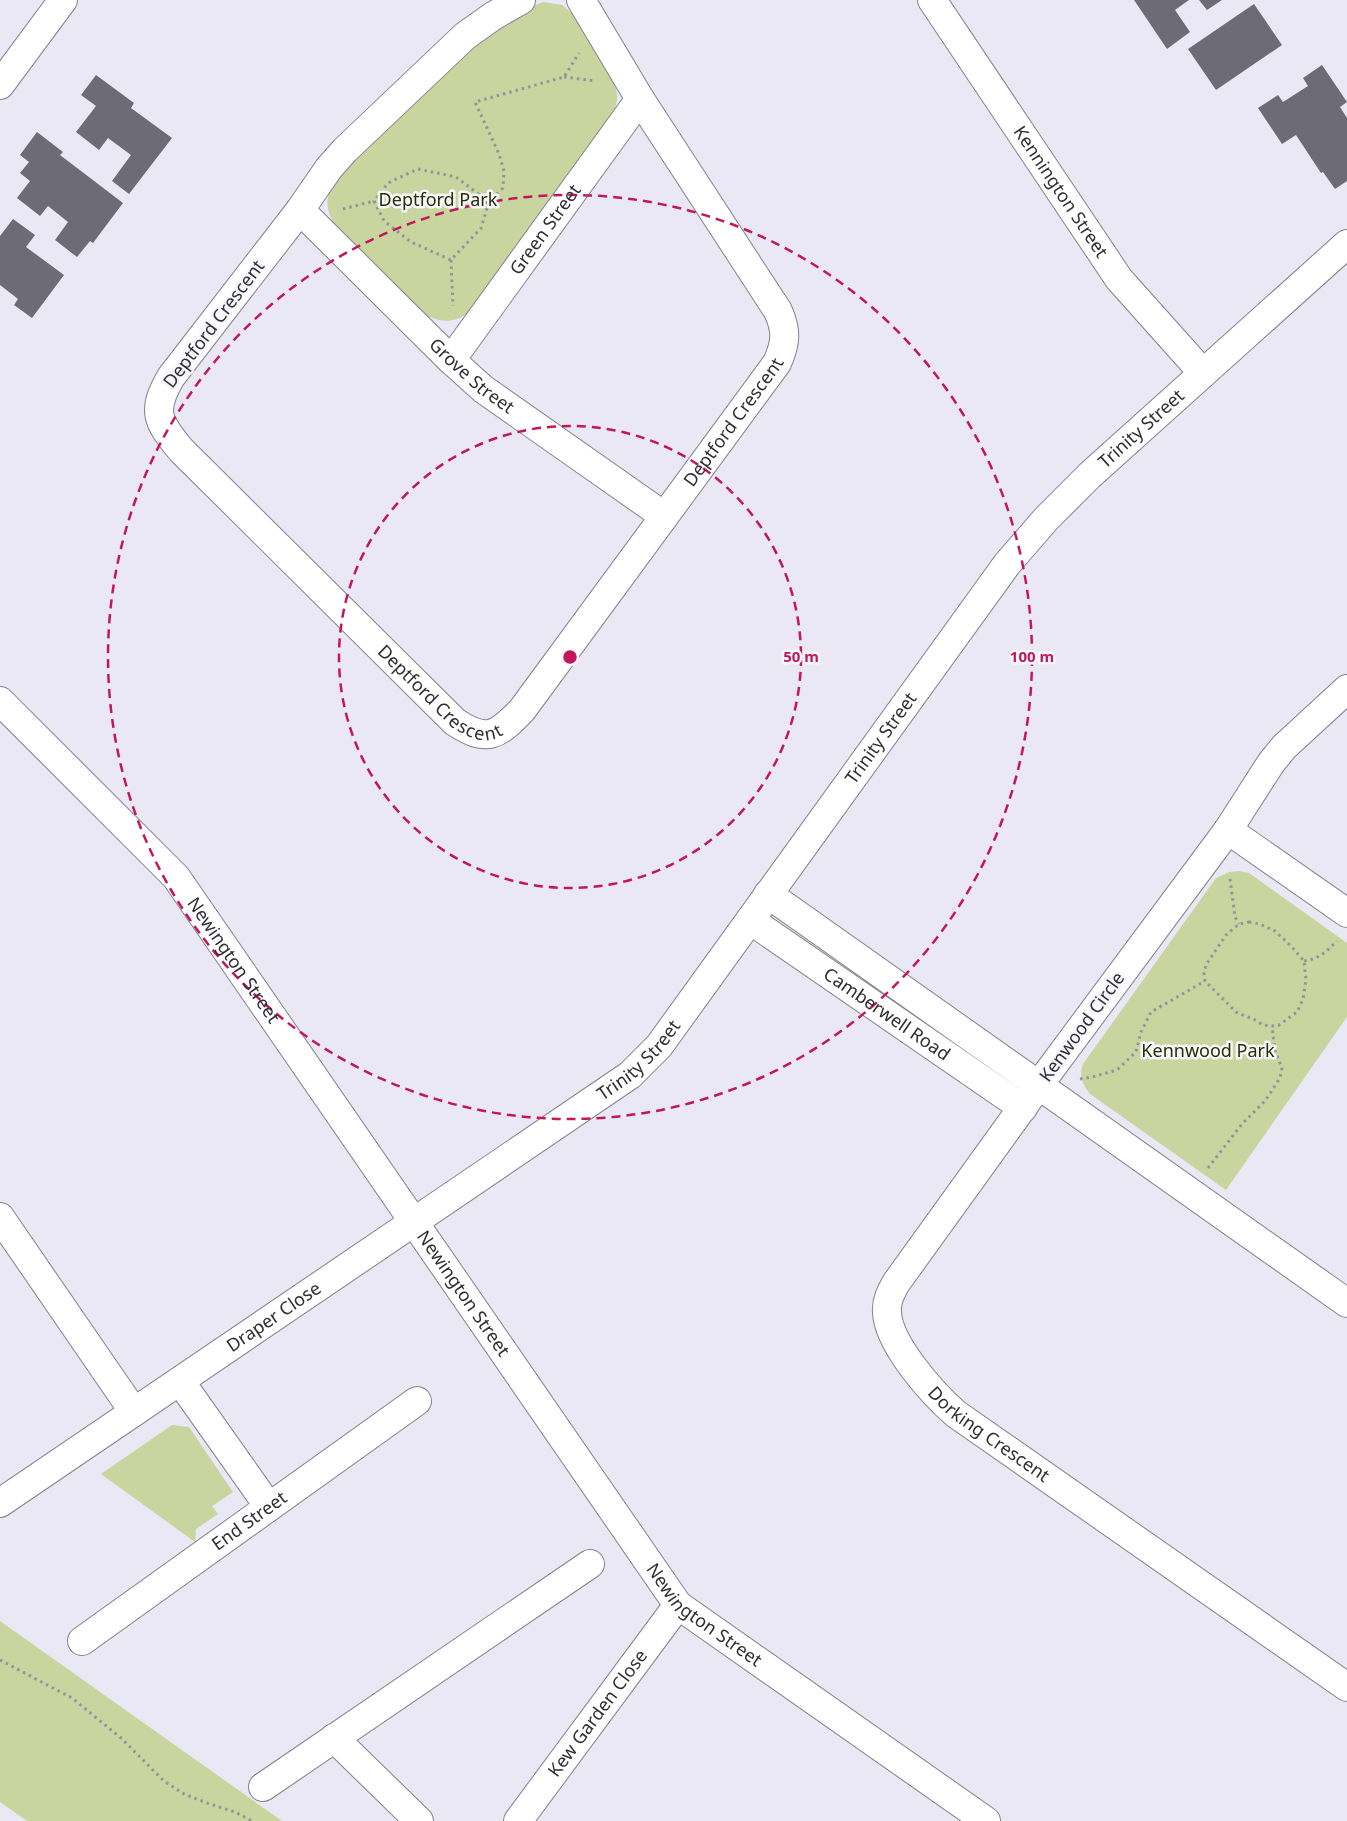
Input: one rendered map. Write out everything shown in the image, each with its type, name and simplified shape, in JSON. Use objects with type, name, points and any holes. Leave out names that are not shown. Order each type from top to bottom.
[{"type":"street","points":[[0,85],[63,0]]},
{"type":"street","name":"Deptford Crescent","points":[[521,0],[493,16],[466,36],[366,130],[329,168],[300,210],[171,377],[162,391],[158,404],[160,419],[167,433],[181,450],[455,722],[470,731],[486,735],[497,733],[507,726],[522,710],[777,363],[783,350],[784,325],[778,312],[640,99],[581,0]]},
{"type":"street","name":"Kennington Street","points":[[932,0],[1119,279],[1203,373]]},
{"type":"street","name":"Green Street","points":[[451,360],[640,99]]},
{"type":"street","name":"Grove Street","points":[[300,210],[482,389],[664,516]]},
{"type":"street","name":"Trinity Street","points":[[414,1222],[630,1075],[659,1046],[1007,564],[1068,496],[1347,244]]},
{"type":"street","name":"Kenwood Circle","points":[[1347,688],[1284,747],[1271,763],[1228,830],[1038,1086],[1347,1303]]},
{"type":"street","name":"Newington Street","points":[[0,700],[176,877],[678,1605],[986,1821]]},
{"type":"street","points":[[1228,830],[1344,923]]},
{"type":"street","name":"Camberwell Road","points":[[768,894],[1038,1086]]},
{"type":"street","name":"Camberwell Road","points":[[750,920],[1023,1108]]},
{"type":"street","name":"Dorking Crescent","points":[[1038,1086],[896,1282],[888,1299],[886,1313],[891,1329],[904,1354],[921,1379],[936,1397],[956,1414],[1347,1687]]},
{"type":"street","points":[[0,1217],[134,1412]]},
{"type":"street","name":"Draper Close","points":[[0,1503],[414,1222]]},
{"type":"street","points":[[180,1381],[269,1507]]},
{"type":"street","name":"End Street","points":[[82,1641],[417,1401]]},
{"type":"street","points":[[263,1787],[590,1564]]},
{"type":"street","name":"Kew Garden Close","points":[[518,1821],[678,1605]]},
{"type":"street","points":[[334,1738],[419,1821]]},
{"type":"path","points":[[489,202],[456,177],[418,169],[388,183],[374,201],[384,221],[411,242],[451,260],[481,228],[489,202],[503,188],[504,171],[499,154],[475,102],[564,77],[578,54],[598,28]]},
{"type":"path","points":[[1229,872],[1235,917],[1239,924]]},
{"type":"path","points":[[1249,922],[1274,931],[1304,961],[1306,980],[1303,999],[1297,1012],[1279,1025],[1263,1025],[1236,1012],[1205,981],[1206,965],[1226,935],[1239,924],[1249,922]]},
{"type":"path","points":[[1304,961],[1312,960],[1322,955],[1336,942],[1344,923]]},
{"type":"path","points":[[1076,1079],[1092,1078],[1117,1070],[1136,1052],[1141,1032],[1151,1012],[1205,981]]},
{"type":"path","points":[[1190,1193],[1242,1124],[1264,1101],[1280,1078],[1282,1068],[1276,1051],[1272,1026]]},
{"type":"path","points":[[1077,1073],[1076,1079],[1078,1084]]},
{"type":"path","points":[[0,1660],[56,1689],[78,1703],[121,1738],[164,1782],[184,1794],[235,1812],[252,1821]]},
{"type":"green space","name":"Deptford Park","points":[[544,2],[562,5],[574,15],[614,82],[617,97],[614,112],[468,313],[458,319],[448,321],[432,318],[426,315],[337,228],[328,211],[329,192],[336,178],[365,145],[463,52],[499,24],[526,9]]},
{"type":"green space","name":"Kennwood Park","points":[[1229,872],[1249,873],[1347,943],[1347,1017],[1226,1190],[1090,1094],[1083,1083],[1081,1072],[1083,1064],[1216,878]]},
{"type":"green space","points":[[172,1425],[189,1427],[233,1492],[212,1506],[218,1514],[196,1529],[195,1542],[101,1474]]},
{"type":"green space","points":[[0,1621],[282,1821],[27,1821],[0,1802]]},
{"type":"building","points":[[1134,0],[1189,0],[1175,10],[1190,32],[1167,49]]},
{"type":"building","points":[[1199,0],[1222,0],[1207,10]]},
{"type":"building","points":[[1254,4],[1282,45],[1216,90],[1188,49]]},
{"type":"building","points":[[1322,65],[1347,102],[1340,107],[1347,118],[1347,181],[1335,189],[1323,172],[1321,173],[1296,135],[1282,144],[1258,108],[1278,95],[1283,102],[1308,86],[1303,78]]},
{"type":"building","points":[[96,75],[134,103],[131,108],[172,138],[129,194],[112,181],[131,155],[108,138],[99,150],[76,132],[96,106],[81,95]]},
{"type":"building","points":[[37,132],[63,152],[60,155],[123,203],[93,243],[90,241],[77,257],[55,240],[68,222],[48,206],[40,216],[17,198],[30,181],[20,173],[29,162],[20,155]]},
{"type":"building","points":[[13,219],[35,235],[26,247],[64,275],[32,318],[14,305],[18,299],[0,285],[0,236]]}]
